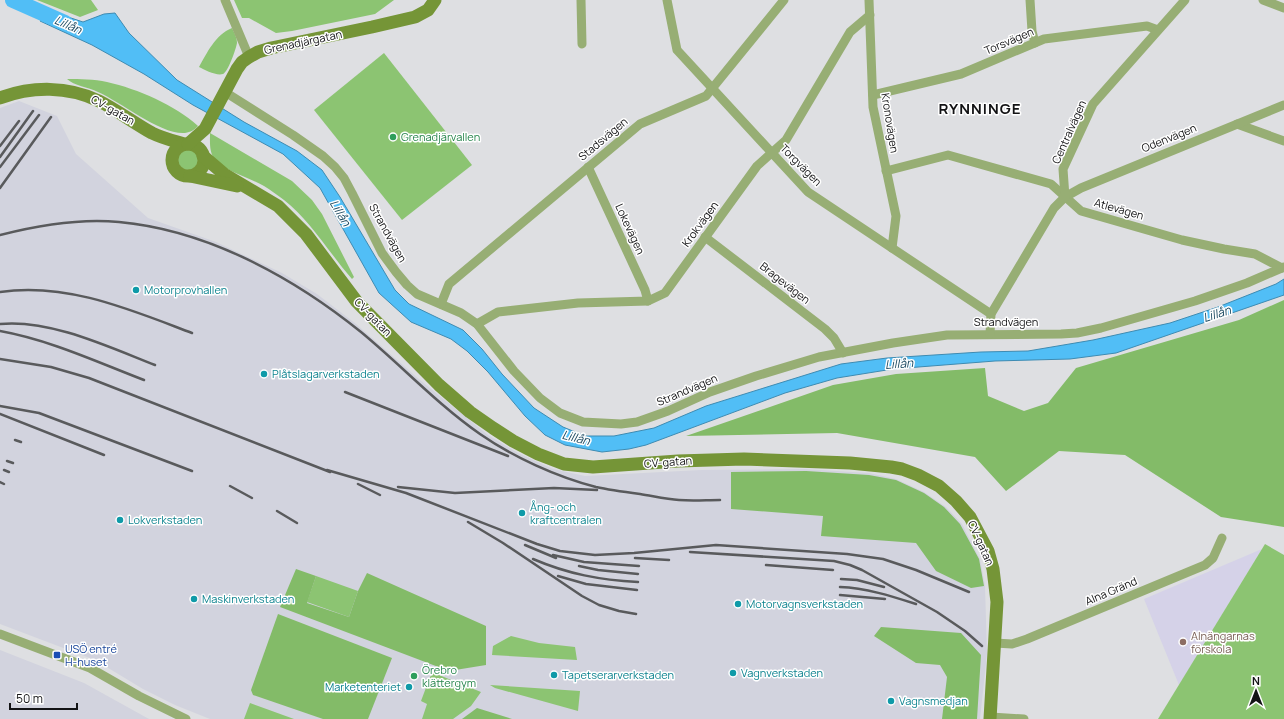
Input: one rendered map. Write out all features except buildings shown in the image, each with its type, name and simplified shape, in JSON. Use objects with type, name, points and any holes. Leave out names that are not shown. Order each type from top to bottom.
[{"type":"street","points":[[225,0],[249,57]]},
{"type":"street","name":"Grenadjärgatan","points":[[186,144],[205,129],[237,69],[249,57],[258,52],[271,48],[372,28],[415,17],[428,10],[436,0]]},
{"type":"street","points":[[582,0],[582,44]]},
{"type":"street","name":"Torgvägen","points":[[666,0],[677,50],[808,192],[991,314]]},
{"type":"street","name":"Stadsvägen","points":[[441,304],[449,284],[640,124],[706,96],[784,0]]},
{"type":"street","name":"Kronovägen","points":[[869,0],[873,107],[896,216],[892,248]]},
{"type":"street","points":[[1030,0],[1032,31],[1035,43]]},
{"type":"street","name":"Centralvägen","points":[[1065,197],[1063,169],[1093,104],[1185,0]]},
{"type":"street","points":[[1266,1],[1284,8]]},
{"type":"street","name":"Krokvägen","points":[[477,324],[498,312],[578,303],[648,301],[665,293],[757,166],[786,140],[850,32],[870,16]]},
{"type":"street","name":"Torsvägen","points":[[873,95],[961,74],[1044,39],[1147,26],[1158,30]]},
{"type":"street","name":"CV-gatan","points":[[0,98],[36,90],[67,90],[99,101],[154,134],[186,144]]},
{"type":"street","name":"Strandvägen","points":[[222,97],[310,146],[335,167],[352,193],[382,253],[396,272],[417,294],[461,313],[477,324],[514,371],[549,406],[571,418],[595,424],[622,424],[648,419],[710,392],[819,357],[947,334],[1061,334],[1078,333],[1101,328],[1195,301],[1247,283],[1283,268]]},
{"type":"street","name":"Odenvägen","points":[[1065,197],[1081,188],[1284,105]]},
{"type":"street","points":[[1237,124],[1284,141]]},
{"type":"street","name":"Grenadjärgatan","points":[[203,155],[205,129]]},
{"type":"street","name":"CV-gatan","points":[[154,134],[164,144],[171,160]]},
{"type":"street","points":[[186,144],[195,146],[203,155],[202,168],[197,174],[190,176],[178,174],[174,169],[171,160],[175,150],[186,144]]},
{"type":"street","name":"CV-gatan","points":[[203,155],[224,174],[278,206],[306,234],[357,302],[439,385],[470,412],[493,428],[513,441],[546,458],[564,464],[593,467],[718,459],[779,459],[850,463],[902,469],[918,475],[939,486],[970,516],[988,551],[993,569],[997,592],[990,718]]},
{"type":"street","name":"Atlevägen","points":[[886,171],[948,156],[1051,184],[1081,211],[1182,240],[1255,254],[1283,268]]},
{"type":"street","name":"Lokevägen","points":[[588,167],[645,290],[648,301]]},
{"type":"street","name":"CV-gatan","points":[[190,176],[250,189]]},
{"type":"street","points":[[990,334],[991,314],[1054,208],[1065,197]]},
{"type":"street","name":"Bragevägen","points":[[705,237],[825,330],[834,338],[843,353]]},
{"type":"street","name":"Alna Gränd","points":[[995,643],[1012,644],[1027,639],[1205,565],[1213,558],[1222,538]]},
{"type":"street","points":[[0,634],[90,668],[139,696],[186,719]]},
{"type":"street","points":[[990,718],[1024,719]]},
{"type":"shaded area","points":[[19,101],[57,116],[76,154],[148,218],[216,242],[282,273],[317,294],[356,324],[420,380],[488,435],[518,453],[553,469],[585,476],[701,470],[804,469],[869,473],[896,479],[924,492],[946,507],[962,524],[980,559],[985,586],[987,654],[980,719],[210,719],[175,705],[143,689],[95,660],[0,624],[0,108]]},
{"type":"shaded area","name":"Alnängarnas förskola","points":[[1262,549],[1179,685],[1144,599]]},
{"type":"shaded area","points":[[0,650],[84,683],[149,719],[0,719]]},
{"type":"green space","points":[[37,0],[91,0],[98,10],[80,17]]},
{"type":"green space","points":[[234,0],[394,0],[375,14],[276,33],[249,18],[242,18]]},
{"type":"green space","points":[[232,28],[237,43],[232,60],[225,72],[223,74],[217,74],[199,67],[208,50],[216,40]]},
{"type":"green space","name":"Grenadjärvallen","points":[[384,53],[472,165],[402,220],[314,110]]},
{"type":"green space","points":[[67,79],[102,81],[143,93],[178,111],[198,126],[192,131],[185,133],[165,129],[153,124],[94,90],[73,83]]},
{"type":"green space","points":[[210,133],[292,181],[312,200],[322,214],[354,277],[352,279],[311,227],[284,200],[258,183],[225,168],[215,160],[211,151]]},
{"type":"green space","points":[[184,150],[192,150],[198,156],[198,164],[192,170],[184,170],[178,164],[178,156]]},
{"type":"green space","points":[[1284,300],[1284,527],[1221,517],[1125,455],[1059,451],[1006,491],[975,457],[837,433],[686,436],[833,385],[896,374],[985,368],[988,396],[1024,411],[1048,403],[1076,368],[1239,320]]},
{"type":"green space","points":[[806,471],[869,475],[896,480],[924,493],[944,507],[960,524],[979,559],[984,586],[971,588],[936,571],[916,543],[821,536],[823,516],[731,509],[731,472]]},
{"type":"green space","points":[[1265,544],[1284,555],[1284,719],[1158,719]]},
{"type":"green space","points":[[296,569],[316,576],[307,603],[349,617],[358,591],[367,573],[486,626],[486,665],[449,671],[280,607]]},
{"type":"green space","points":[[316,576],[358,591],[349,617],[307,602]]},
{"type":"green space","points":[[278,614],[392,658],[368,719],[323,719],[253,695],[251,690]]},
{"type":"green space","points":[[881,627],[961,633],[981,655],[977,719],[942,719],[947,677],[940,665],[916,663],[874,636]]},
{"type":"green space","points":[[511,636],[539,643],[575,647],[577,660],[492,655],[493,646]]},
{"type":"green space","points":[[434,673],[481,692],[471,706],[453,719],[422,719],[427,704],[421,701],[430,677]]},
{"type":"green space","points":[[490,685],[580,691],[578,711],[495,688]]},
{"type":"green space","points":[[250,703],[294,719],[244,719]]},
{"type":"green space","points":[[477,708],[512,719],[462,719]]},
{"type":"water","points":[[115,13],[129,33],[177,80],[244,122],[297,151],[322,170],[340,197],[395,290],[409,304],[463,330],[482,349],[502,374],[534,408],[563,427],[585,436],[614,436],[654,428],[706,406],[841,364],[887,358],[981,352],[1028,351],[1093,340],[1170,323],[1218,307],[1276,284],[1284,279],[1284,295],[1116,353],[1070,359],[995,361],[893,369],[837,378],[785,393],[646,445],[629,449],[602,452],[565,445],[545,435],[525,416],[488,372],[467,351],[451,339],[411,322],[379,293],[320,188],[283,154],[193,105],[144,74],[92,45],[40,21],[46,14],[61,18],[68,17],[83,22],[104,14]]},
{"type":"waterway","name":"Lillån","points":[[13,0],[65,23]]},
{"type":"railway","points":[[0,157],[33,111]]},
{"type":"railway","points":[[0,167],[39,115]]},
{"type":"railway","points":[[0,188],[51,117]]},
{"type":"railway","points":[[0,146],[19,121]]},
{"type":"railway","points":[[0,235],[59,223],[104,221],[152,227],[184,235],[216,246],[248,259],[278,275],[335,312],[361,332],[449,410],[480,434],[507,451],[551,472],[596,487],[674,500],[720,500]]},
{"type":"railway","points":[[0,292],[25,290],[50,291],[98,300],[146,315],[192,333]]},
{"type":"railway","points":[[0,324],[39,326],[59,330],[99,343],[155,365]]},
{"type":"railway","points":[[0,331],[55,346],[144,380]]},
{"type":"railway","points":[[0,359],[51,367],[89,378],[330,472]]},
{"type":"railway","points":[[345,392],[508,456]]},
{"type":"railway","points":[[0,406],[39,413],[192,471]]},
{"type":"railway","points":[[0,414],[104,455]]},
{"type":"railway","points":[[15,440],[21,442]]},
{"type":"railway","points":[[7,461],[13,463]]},
{"type":"railway","points":[[4,470],[9,472]]},
{"type":"railway","points":[[327,470],[406,493],[537,544],[560,551],[595,555],[634,553],[716,545],[847,554],[883,559],[916,570],[969,592]]},
{"type":"railway","points":[[0,482],[4,484]]},
{"type":"railway","points":[[358,484],[380,495]]},
{"type":"railway","points":[[230,486],[252,498]]},
{"type":"railway","points":[[398,487],[455,493],[554,488],[597,490]]},
{"type":"railway","points":[[277,511],[297,523]]},
{"type":"railway","points":[[468,522],[503,543],[582,596],[599,605],[636,614]]},
{"type":"railway","points":[[525,545],[556,558]]},
{"type":"railway","points":[[690,552],[834,561],[850,565],[862,570],[937,612],[965,631],[982,646]]},
{"type":"railway","points":[[553,555],[584,562],[639,566]]},
{"type":"railway","points":[[635,558],[669,560]]},
{"type":"railway","points":[[533,559],[559,569],[584,575],[610,580],[638,582]]},
{"type":"railway","points":[[766,565],[833,570]]},
{"type":"railway","points":[[579,566],[598,570],[638,574]]},
{"type":"railway","points":[[558,576],[586,584],[637,590]]},
{"type":"railway","points":[[841,579],[857,580],[884,587]]},
{"type":"railway","points":[[840,587],[888,595],[916,604]]},
{"type":"railway","points":[[840,595],[885,599]]},
{"type":"place","name":"Grenadjärvallen","points":[[393,137]]},
{"type":"place","name":"Motorprovhallen","points":[[136,290]]},
{"type":"place","name":"Plåtslagarverkstaden","points":[[264,374]]},
{"type":"place","name":"Ång- och kraftcentralen","points":[[522,513]]},
{"type":"place","name":"Lokverkstaden","points":[[120,520]]},
{"type":"place","name":"Maskinverkstaden","points":[[194,599]]},
{"type":"place","name":"Motorvagnsverkstaden","points":[[738,604]]},
{"type":"place","name":"Alnängarnas förskola","points":[[1183,642]]},
{"type":"place","name":"USÖ entré H-huset","points":[[57,655]]},
{"type":"place","name":"Vagnverkstaden","points":[[733,673]]},
{"type":"place","name":"Tapetserarverkstaden","points":[[554,675]]},
{"type":"place","name":"Örebro klättergym","points":[[414,676]]},
{"type":"place","name":"Marketenteriet","points":[[409,687]]},
{"type":"place","name":"Vagnsmedjan","points":[[891,701]]},
{"type":"district","name":"RYNNINGE","points":[[980,109]]}]
